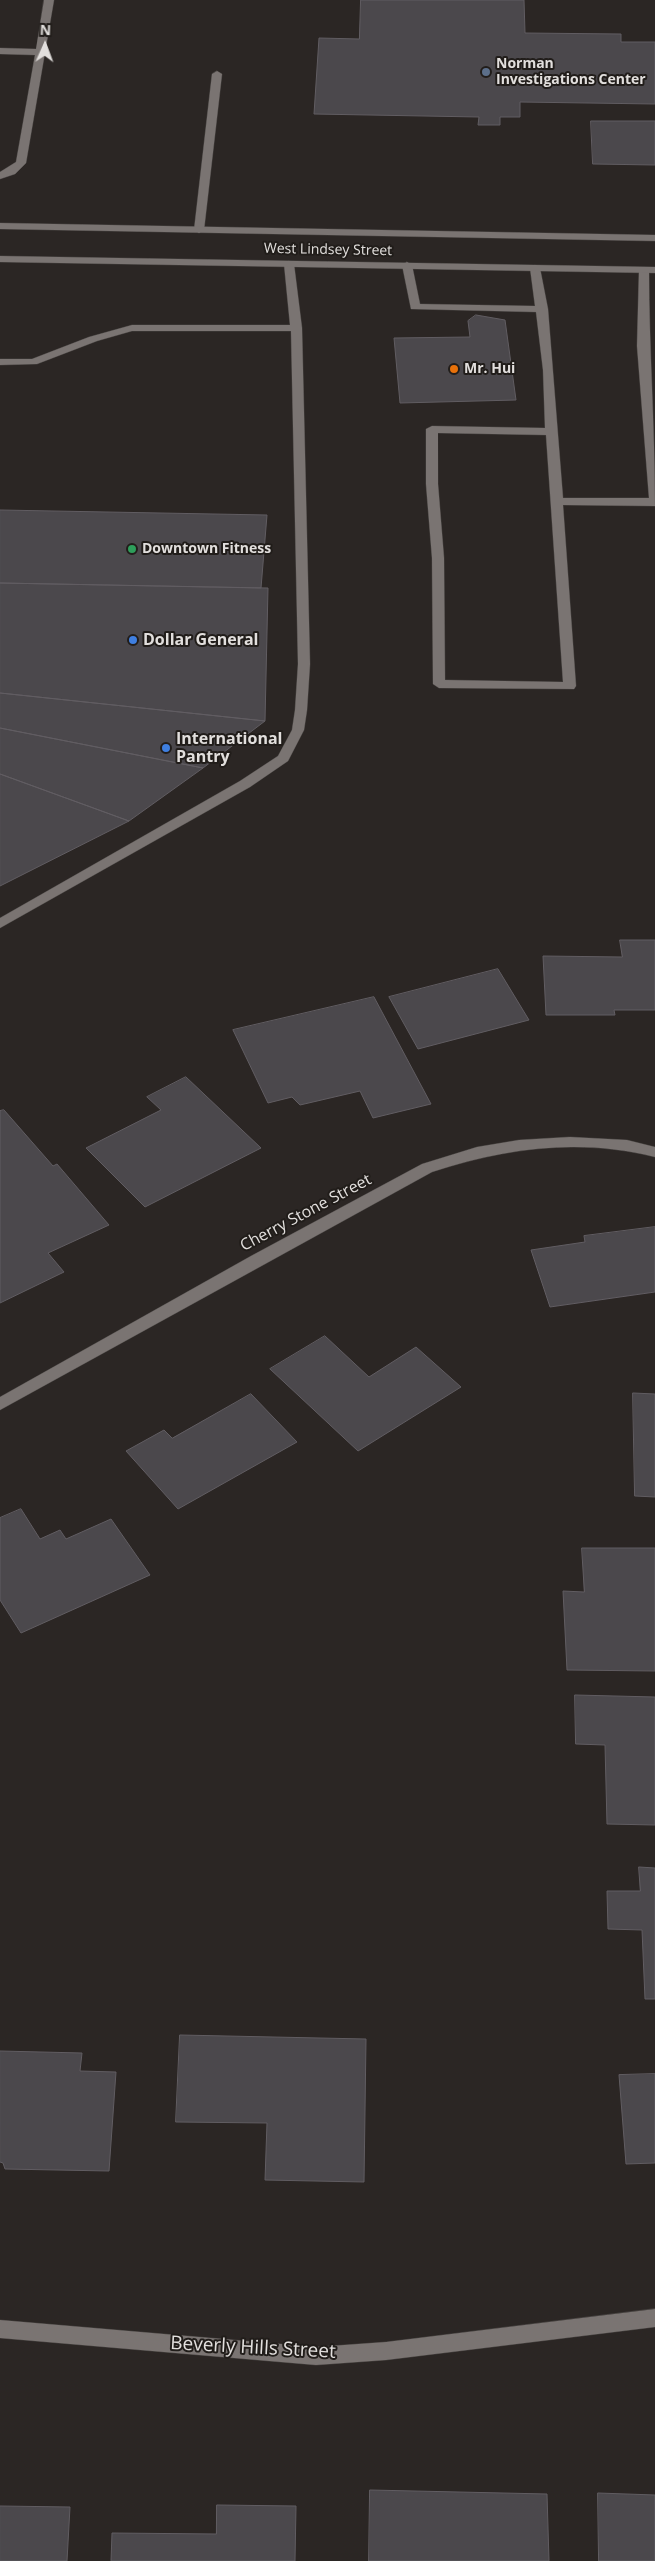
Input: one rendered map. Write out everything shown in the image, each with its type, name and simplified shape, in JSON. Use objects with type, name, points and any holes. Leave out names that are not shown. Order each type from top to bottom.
[{"type":"street","points":[[0,176],[11,172],[21,164],[49,0]]},
{"type":"street","points":[[0,51],[40,52]]},
{"type":"street","points":[[199,230],[217,74]]},
{"type":"street","name":"West Lindsey Street","points":[[0,226],[655,238]]},
{"type":"street","name":"West Lindsey Street","points":[[0,259],[650,270]]},
{"type":"street","points":[[0,924],[245,784],[284,758],[298,730],[304,664],[296,328],[289,264]]},
{"type":"street","points":[[408,265],[415,307],[543,309]]},
{"type":"street","points":[[535,268],[543,309],[551,394],[551,432],[570,686],[439,684],[438,558],[432,484],[432,429],[551,432]]},
{"type":"street","points":[[557,501],[655,500],[643,346],[650,270]]},
{"type":"street","points":[[0,362],[33,362],[93,339],[132,328],[296,328]]},
{"type":"street","name":"Cherry Stone Street","points":[[0,1404],[256,1260],[427,1168],[477,1152],[527,1145],[570,1142],[628,1145],[655,1152]]},
{"type":"street","name":"Beverly Hills Street","points":[[0,2329],[316,2356],[386,2351],[655,2318]]},
{"type":"building","name":"Norman Investigations Center","points":[[361,0],[524,0],[525,33],[621,34],[621,42],[655,42],[655,104],[520,102],[520,117],[500,117],[500,125],[478,125],[479,117],[314,114],[319,38],[359,39]]},
{"type":"building","name":"Norman Investigations Center","points":[[591,121],[655,121],[655,165],[593,164]]},
{"type":"building","name":"Mr. Hui","points":[[476,315],[505,320],[516,400],[400,403],[394,338],[470,337],[468,321]]},
{"type":"building","name":"Downtown Fitness","points":[[0,510],[267,515],[261,588],[0,583]]},
{"type":"building","name":"Dollar General","points":[[0,583],[268,588],[265,721],[0,693]]},
{"type":"building","name":"International Pantry","points":[[0,693],[265,721],[203,768],[0,728]]},
{"type":"building","points":[[0,728],[203,768],[129,821],[0,774]]},
{"type":"building","points":[[0,774],[129,821],[0,886]]},
{"type":"building","points":[[620,940],[655,940],[655,1010],[614,1010],[615,1015],[546,1015],[543,956],[622,957]]},
{"type":"building","points":[[498,969],[529,1020],[418,1049],[389,997]]},
{"type":"building","points":[[374,997],[431,1104],[373,1118],[360,1091],[300,1105],[292,1097],[268,1103],[233,1030]]},
{"type":"building","points":[[186,1077],[261,1148],[145,1207],[86,1148],[161,1110],[147,1097]]},
{"type":"building","points":[[4,1110],[53,1166],[57,1164],[109,1225],[48,1253],[64,1272],[0,1303],[0,1111]]},
{"type":"building","points":[[655,1227],[655,1292],[550,1307],[531,1250],[585,1242],[584,1236]]},
{"type":"building","points":[[325,1336],[369,1377],[416,1347],[461,1387],[358,1451],[270,1369]]},
{"type":"building","points":[[633,1393],[655,1394],[655,1497],[635,1496]]},
{"type":"building","points":[[251,1394],[297,1442],[178,1509],[126,1451],[164,1430],[172,1438]]},
{"type":"building","points":[[21,1509],[40,1539],[60,1530],[66,1539],[111,1519],[150,1575],[21,1633],[0,1600],[0,1518]]},
{"type":"building","points":[[582,1548],[655,1548],[655,1671],[567,1670],[563,1591],[584,1592]]},
{"type":"building","points":[[575,1695],[655,1697],[655,1825],[607,1824],[605,1745],[576,1744]]},
{"type":"building","points":[[639,1867],[655,1868],[655,1999],[645,1999],[642,1930],[608,1929],[607,1891],[640,1891]]},
{"type":"building","points":[[180,2035],[366,2039],[364,2182],[265,2180],[267,2123],[176,2122]]},
{"type":"building","points":[[0,2051],[82,2053],[80,2071],[116,2072],[109,2171],[5,2169],[3,2163],[0,2162]]},
{"type":"building","points":[[655,2074],[655,2163],[626,2164],[619,2075]]},
{"type":"building","points":[[370,2490],[547,2494],[549,2561],[369,2561]]},
{"type":"building","points":[[598,2493],[655,2495],[655,2561],[599,2561]]},
{"type":"building","points":[[217,2505],[296,2506],[295,2561],[111,2561],[112,2533],[216,2534]]},
{"type":"building","points":[[0,2506],[70,2507],[67,2561],[0,2561]]},
{"type":"place","name":"Norman Investigations Center","points":[[486,72]]},
{"type":"place","name":"Mr. Hui","points":[[454,369]]},
{"type":"place","name":"Downtown Fitness","points":[[132,549]]},
{"type":"place","name":"Dollar General","points":[[133,640]]},
{"type":"place","name":"International Pantry","points":[[166,748]]}]
